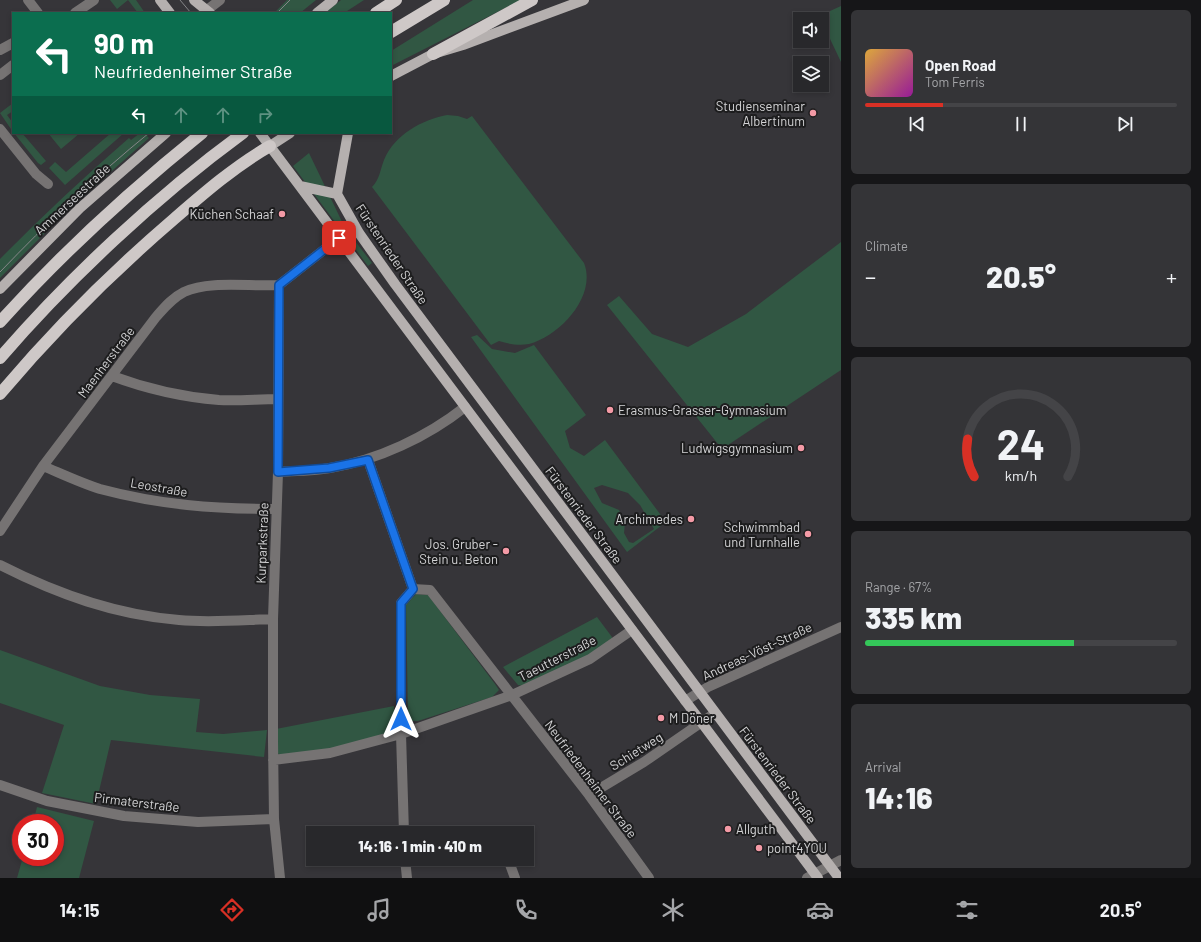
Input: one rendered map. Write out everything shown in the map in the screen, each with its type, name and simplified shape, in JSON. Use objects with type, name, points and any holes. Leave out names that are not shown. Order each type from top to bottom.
[{"type":"highway","points":[[378,12],[396,0]]},
{"type":"highway","points":[[392,31],[444,0]]},
{"type":"highway","points":[[432,54],[532,0]]},
{"type":"highway","points":[[0,322],[31,287],[116,204],[201,134]]},
{"type":"highway","points":[[0,358],[23,332],[100,254],[193,172],[242,134]]},
{"type":"highway","points":[[0,394],[35,352],[145,244],[211,187],[250,158],[265,139]]},
{"type":"main road","points":[[160,0],[169,12]]},
{"type":"main road","points":[[194,0],[208,12]]},
{"type":"main road","points":[[317,12],[333,0]]},
{"type":"main road","points":[[392,75],[432,54],[463,45],[584,0]]},
{"type":"main road","name":"Ammerseestraße","points":[[0,289],[80,208],[165,134]]},
{"type":"main road","points":[[265,139],[286,134]]},
{"type":"main road","points":[[300,186],[337,194],[348,134]]},
{"type":"main road","name":"Fürstenrieder Straße","points":[[265,139],[685,701],[818,873],[839,878]]},
{"type":"main road","name":"Fürstenrieder Straße","points":[[337,194],[359,233],[395,284],[715,713],[818,873]]},
{"type":"street","points":[[28,0],[37,12]]},
{"type":"street","points":[[76,12],[94,0]]},
{"type":"street","points":[[208,12],[220,0]]},
{"type":"street","points":[[0,50],[12,44]]},
{"type":"street","points":[[0,75],[12,66]]},
{"type":"street","points":[[0,129],[36,174],[48,184]]},
{"type":"street","points":[[279,285],[339,238]]},
{"type":"street","name":"Maenherstraße","points":[[0,531],[43,466],[169,302],[183,292],[208,286],[279,285]]},
{"type":"street","name":"Kurparkstraße","points":[[279,285],[278,472],[273,619],[273,760],[274,819],[280,878]]},
{"type":"street","points":[[112,376],[145,388],[191,396],[220,400],[278,399]]},
{"type":"street","points":[[278,472],[329,468],[368,460],[416,439],[465,407]]},
{"type":"street","points":[[368,460],[413,589],[401,603],[401,734],[404,826]]},
{"type":"street","name":"Leostraße","points":[[43,466],[99,488],[166,504],[224,509],[276,509]]},
{"type":"street","points":[[0,565],[37,584],[66,596],[114,610],[180,620],[273,619]]},
{"type":"street","name":"Neufriedenheimer Straße","points":[[413,589],[430,590],[589,795],[649,878]]},
{"type":"street","name":"Andreas-Vöst-Straße","points":[[685,701],[699,692],[841,627]]},
{"type":"street","name":"Taeutterstraße","points":[[401,734],[512,695],[590,659],[632,630]]},
{"type":"street","name":"Schietweg","points":[[589,795],[644,762],[715,713]]},
{"type":"street","points":[[273,760],[330,753],[401,734]]},
{"type":"street","name":"Pirmaterstraße","points":[[0,785],[47,801],[124,816],[198,822],[274,819]]},
{"type":"street","points":[[818,873],[841,860]]},
{"type":"street","points":[[406,866],[407,878]]},
{"type":"street","points":[[511,866],[515,878]]},
{"type":"green space","points":[[110,0],[128,0],[117,9]]},
{"type":"green space","points":[[128,0],[136,0],[144,12],[137,12]]},
{"type":"green space","points":[[287,0],[316,0],[301,12],[275,12]]},
{"type":"green space","points":[[341,0],[364,0],[346,12],[326,12]]},
{"type":"green space","points":[[473,0],[521,0],[392,65],[392,50]]},
{"type":"green space","points":[[841,6],[841,62],[829,37],[828,12]]},
{"type":"green space","points":[[12,104],[12,112],[7,115],[12,122],[12,131],[0,113]]},
{"type":"green space","points":[[447,115],[467,119],[472,116],[584,263],[587,276],[585,288],[580,301],[573,313],[563,324],[541,340],[525,345],[499,341],[491,345],[372,187],[378,178],[384,160],[389,151],[402,136],[428,120]]},
{"type":"green space","points":[[15,134],[23,134],[46,161],[41,165]]},
{"type":"green space","points":[[49,134],[79,134],[61,149]]},
{"type":"green space","points":[[110,134],[123,134],[65,185],[49,168],[55,162],[66,172]]},
{"type":"green space","points":[[139,134],[150,134],[147,136],[149,138],[70,208],[0,278],[0,259],[96,167],[129,138],[131,140]]},
{"type":"green space","points":[[309,153],[345,228],[372,263],[368,266],[293,166]]},
{"type":"green space","points":[[841,242],[841,370],[722,449],[607,305],[619,296],[652,334],[688,347],[746,314]]},
{"type":"green space","points":[[477,335],[492,349],[515,353],[534,345],[586,415],[565,431],[570,448],[584,456],[605,440],[666,522],[627,552],[471,337]],"holes":[[[602,485],[628,493],[640,505],[654,529],[633,543],[629,542],[624,533],[625,523],[619,510],[602,503],[594,488]]]},
{"type":"green space","points":[[416,594],[428,595],[495,684],[499,690],[492,697],[418,721],[411,721],[408,715],[406,605]]},
{"type":"green space","points":[[597,617],[612,637],[612,641],[588,656],[524,686],[518,685],[503,667]]},
{"type":"green space","points":[[0,650],[100,686],[150,695],[200,699],[196,732],[223,734],[267,730],[264,757],[111,740],[96,804],[42,793],[64,725],[0,703]]},
{"type":"green space","points":[[394,706],[394,725],[388,734],[331,749],[281,755],[277,753],[276,729]]},
{"type":"green space","points":[[37,807],[94,821],[79,878],[17,878],[20,866],[64,866],[64,814],[35,814]]},
{"type":"tram line","points":[[180,0],[190,12]]},
{"type":"tram line","points":[[278,12],[290,0]]},
{"type":"tram line","points":[[0,272],[72,200],[148,134]]},
{"type":"place","name":"Studienseminar Albertinum","points":[[813,113]]},
{"type":"place","name":"Küchen Schaaf","points":[[282,214]]},
{"type":"place","name":"Erasmus-Grasser-Gymnasium","points":[[610,410]]},
{"type":"place","name":"Ludwigsgymnasium","points":[[801,448]]},
{"type":"place","name":"Archimedes","points":[[691,519]]},
{"type":"place","name":"Schwimmbad und Turnhalle","points":[[808,534]]},
{"type":"place","name":"Jos. Gruber - Stein u. Beton","points":[[506,551]]},
{"type":"place","name":"M Döner","points":[[661,718]]},
{"type":"place","name":"Allguth","points":[[728,829]]},
{"type":"place","name":"point4YOU","points":[[759,848]]},
{"type":"route","points":[[339,238],[279,285],[278,472],[329,468],[368,460],[413,589],[401,603],[401,719]]}]
